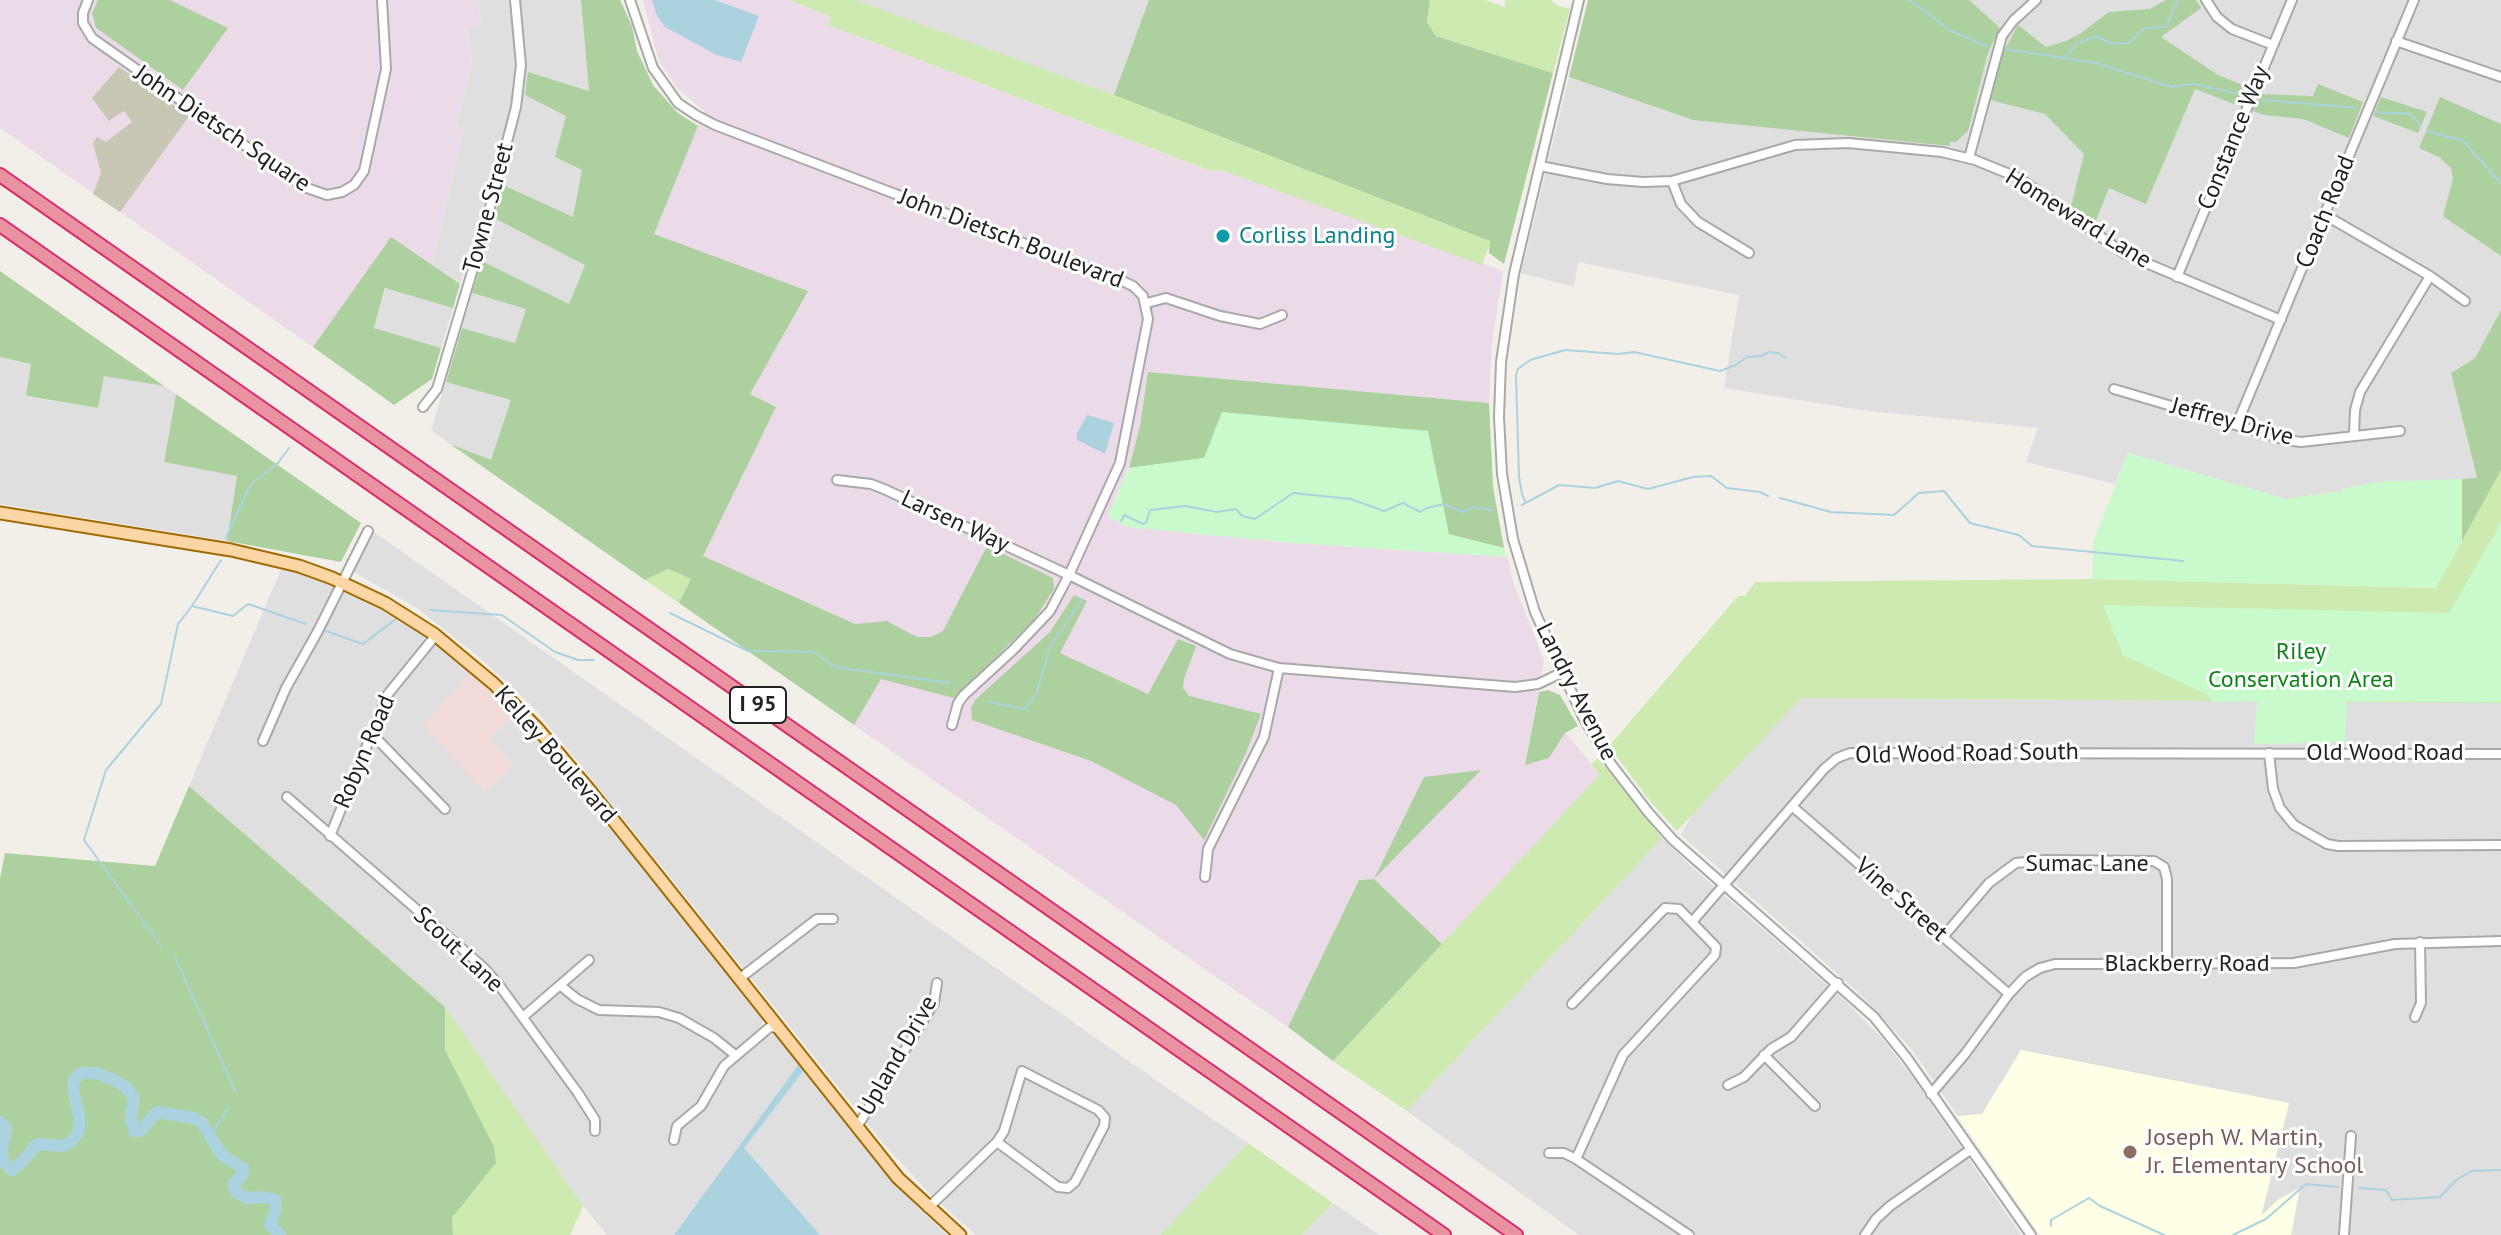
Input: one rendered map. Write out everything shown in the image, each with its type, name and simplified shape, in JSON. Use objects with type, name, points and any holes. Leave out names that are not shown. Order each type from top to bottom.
[{"type":"highway","name":"I 95","points":[[0,175],[1516,1235]]},
{"type":"highway","name":"I 95","points":[[0,225],[1444,1235]]},
{"type":"main road","name":"Kelley Boulevard","points":[[0,513],[242,552],[299,566],[385,603],[436,635],[494,684],[538,729],[898,1178],[960,1235]]},
{"type":"street","name":"John Dietsch Square","points":[[88,0],[83,23],[92,38],[304,187],[327,195],[354,185],[364,171],[386,69],[382,0]]},
{"type":"street","name":"Towne Street","points":[[423,407],[437,389],[481,242],[516,107],[521,65],[515,0]]},
{"type":"street","name":"John Dietsch Boulevard","points":[[630,0],[653,68],[678,103],[696,115],[727,130],[1120,280],[1138,290],[1147,303],[1148,319],[1120,463],[1096,521],[1050,611],[964,695],[958,703],[952,725]]},
{"type":"street","name":"Landry Avenue","points":[[1579,0],[1504,327],[1500,449],[1510,524],[1523,577],[1561,673],[1611,764],[1673,840],[1838,983],[1891,1037],[2031,1235]]},
{"type":"street","points":[[1969,158],[2002,36],[2036,0]]},
{"type":"street","points":[[2206,0],[2217,17],[2232,29],[2273,45]]},
{"type":"street","name":"Constance Way","points":[[2177,277],[2292,0]]},
{"type":"street","name":"Coach Road","points":[[2237,424],[2414,0]]},
{"type":"street","points":[[2396,41],[2501,77]]},
{"type":"street","name":"Homeward Lane","points":[[1540,166],[1607,179],[1672,181],[1795,145],[1848,143],[1942,152],[1969,158],[2019,178],[2125,254],[2281,320]]},
{"type":"street","points":[[1672,181],[1681,204],[1698,222],[1749,253]]},
{"type":"street","points":[[2325,215],[2430,276],[2465,301]]},
{"type":"street","points":[[2354,435],[2355,410],[2360,392],[2430,276]]},
{"type":"street","points":[[1147,303],[1166,298],[1220,316],[1260,324],[1282,315]]},
{"type":"street","name":"Jeffrey Drive","points":[[2114,389],[2286,440],[2301,442],[2400,431]]},
{"type":"street","name":"Larsen Way","points":[[837,480],[871,484],[884,489],[1069,575]]},
{"type":"street","points":[[263,741],[286,688],[368,531]]},
{"type":"street","points":[[1069,575],[1230,654],[1279,668],[1515,687],[1538,684],[1561,673]]},
{"type":"street","name":"Robyn Road","points":[[330,836],[371,733],[394,685],[436,635]]},
{"type":"street","points":[[1205,877],[1208,849],[1264,737],[1279,668]]},
{"type":"street","points":[[371,733],[445,809]]},
{"type":"street","name":"Old Wood Road South","points":[[1692,922],[1824,769],[1837,758],[1850,753],[2269,753]]},
{"type":"street","points":[[2269,753],[2273,789],[2280,808],[2294,825],[2327,844],[2501,845]]},
{"type":"street","name":"Old Wood Road","points":[[2269,753],[2501,754]]},
{"type":"street","name":"Scout Lane","points":[[287,797],[483,967],[523,1017],[595,1120],[595,1131]]},
{"type":"street","name":"Vine Street","points":[[1793,807],[2009,994]]},
{"type":"street","name":"Sumac Lane","points":[[1943,937],[1989,883],[2016,863],[2045,860],[2154,861],[2164,867],[2167,879],[2167,964]]},
{"type":"street","points":[[1572,1004],[1661,911],[1670,907],[1679,909],[1717,950],[1623,1055],[1576,1159]]},
{"type":"street","points":[[739,979],[817,919],[833,919]]},
{"type":"street","name":"Blackberry Road","points":[[1931,1094],[2009,994],[2032,972],[2055,964],[2294,963],[2395,944],[2501,941]]},
{"type":"street","points":[[2415,1017],[2421,1003],[2420,942]]},
{"type":"street","points":[[523,1017],[589,960]]},
{"type":"street","name":"Upland Drive","points":[[857,1127],[934,1003],[937,983]]},
{"type":"street","points":[[1728,1085],[1744,1077],[1764,1055],[1791,1037],[1838,983]]},
{"type":"street","points":[[561,986],[577,999],[599,1010],[659,1012],[679,1018],[714,1038],[734,1054]]},
{"type":"street","points":[[674,1140],[677,1126],[701,1106],[734,1054],[770,1027],[778,1028]]},
{"type":"street","points":[[1764,1055],[1815,1106]]},
{"type":"street","points":[[928,1208],[997,1142],[1004,1131],[1022,1071],[1100,1111],[1105,1118],[1104,1126],[1075,1182],[1068,1188],[1058,1187],[997,1142]]},
{"type":"street","points":[[2344,1235],[2351,1136]]},
{"type":"street","points":[[1865,1235],[1890,1206],[1970,1150]]},
{"type":"street","points":[[1549,1153],[1564,1153],[1576,1159],[1689,1235]]},
{"type":"shaded area","points":[[0,0],[478,0],[481,26],[468,27],[472,63],[456,125],[464,128],[432,265],[391,238],[313,347],[0,128]]},
{"type":"shaded area","points":[[478,0],[581,0],[589,91],[528,73],[528,77],[567,116],[556,157],[582,170],[573,218],[585,265],[569,304],[469,254],[460,284],[432,265],[464,128],[456,125],[472,63],[468,27],[481,25]]},
{"type":"shaded area","points":[[643,0],[789,0],[831,17],[828,25],[1207,170],[1212,162],[1503,271],[1492,343],[1489,403],[1149,372],[1130,463],[1108,517],[1128,527],[1293,543],[1507,557],[1514,584],[1544,661],[1525,764],[1549,758],[1565,732],[1600,775],[1442,944],[1374,879],[1359,880],[1288,1027],[679,603],[776,407],[749,394],[807,291],[653,234],[704,111],[677,88],[659,61]]},
{"type":"shaded area","points":[[798,0],[1149,0],[1106,117]]},
{"type":"shaded area","points":[[1967,0],[2501,0],[2501,310],[2475,358],[2451,373],[2477,479],[2378,482],[2286,499],[2128,453],[2115,484],[2026,462],[2038,428],[1861,410],[1724,388],[1739,295],[1578,262],[1574,287],[1521,273],[1569,77],[1693,120]]},
{"type":"shaded area","points":[[119,67],[189,116],[120,212],[93,194],[101,173],[93,143],[97,137],[106,142],[132,122],[124,111],[109,121],[92,98]]},
{"type":"shaded area","points":[[386,288],[453,308],[441,348],[374,328]]},
{"type":"shaded area","points":[[472,293],[526,309],[515,343],[462,328]]},
{"type":"shaded area","points":[[0,357],[31,364],[26,397],[98,408],[103,375],[164,386],[176,394],[164,461],[237,476],[227,541],[0,504]]},
{"type":"shaded area","points":[[446,382],[511,400],[491,461],[450,444],[431,430]]},
{"type":"shaded area","points":[[374,532],[1248,1143],[1160,1235],[976,1235],[931,1195],[883,1143],[536,710],[480,658],[418,609],[354,572]]},
{"type":"shaded area","points":[[282,567],[327,582],[393,614],[471,673],[425,725],[484,791],[513,766],[488,738],[515,714],[554,757],[763,1019],[762,1025],[768,1034],[776,1035],[799,1064],[674,1235],[607,1235],[538,1150],[445,1007],[189,786]]},
{"type":"shaded area","points":[[471,673],[515,714],[488,738],[513,766],[484,791],[424,725]]},
{"type":"shaded area","points":[[2208,695],[2257,701],[2255,744],[2344,742],[2347,701],[2501,701],[2501,1235],[2291,1235],[2299,1189],[2279,1199],[2261,1218],[2289,1104],[1958,1116],[1909,1046],[1857,991],[1681,835],[1758,697],[2195,701]]},
{"type":"shaded area","points":[[1662,838],[1842,998],[1883,1039],[2021,1235],[1579,1235],[1407,1111]]},
{"type":"shaded area","name":"Joseph W. Martin, Jr. Elementary School","points":[[2021,1050],[2289,1103],[2261,1216],[2279,1199],[2300,1188],[2291,1235],[2040,1235],[1958,1116],[1982,1114]]},
{"type":"shaded area","points":[[804,1070],[896,1185],[947,1235],[820,1235],[743,1148]]},
{"type":"shaded area","points":[[1333,1203],[1380,1235],[1302,1235]]},
{"type":"green space","points":[[98,0],[170,0],[228,28],[183,90],[96,28],[92,13]]},
{"type":"green space","points":[[581,0],[620,0],[632,26],[637,51],[653,85],[678,113],[698,126],[654,234],[808,291],[750,394],[776,407],[703,556],[855,624],[887,621],[917,637],[931,637],[943,631],[987,546],[1053,578],[1054,589],[1034,620],[954,698],[881,679],[854,725],[679,603],[691,579],[668,569],[645,580],[450,444],[491,460],[511,400],[446,382],[462,328],[515,343],[526,309],[472,293],[482,261],[569,304],[585,265],[494,218],[503,185],[573,217],[582,170],[555,157],[566,116],[525,95],[528,72],[589,91]]},
{"type":"green space","points":[[789,0],[855,0],[1114,95],[1491,241],[1482,265],[1224,171],[1208,170],[828,25],[831,17]]},
{"type":"green space","points":[[1149,0],[1430,0],[1427,22],[1436,36],[1553,73],[1504,264],[1489,253],[1490,241],[1114,95]]},
{"type":"green space","points":[[1430,0],[1485,0],[1505,7],[1505,0],[1551,0],[1558,6],[1570,9],[1553,73],[1436,36],[1427,22]]},
{"type":"green space","points":[[1588,0],[1969,0],[2000,28],[1988,53],[1968,131],[1956,142],[1950,142],[1950,146],[1693,120],[1569,77]]},
{"type":"green space","points":[[2166,0],[2196,0],[2201,8],[2161,37],[2218,75],[2250,88],[2242,107],[2195,89],[2146,204],[2109,188],[2095,223],[2071,206],[2084,154],[2045,114],[1990,100],[2001,56],[2018,25],[2046,47],[2081,33],[2109,12],[2150,9]]},
{"type":"green space","points":[[2318,84],[2363,102],[2349,138],[2303,119],[2253,111],[2260,94],[2313,96]]},
{"type":"green space","points":[[2381,97],[2427,112],[2418,133],[2373,116]]},
{"type":"green space","points":[[2440,97],[2501,124],[2501,256],[2443,216],[2453,179],[2451,168],[2439,157],[2419,148]]},
{"type":"green space","points":[[391,237],[460,284],[453,308],[385,288],[374,328],[441,348],[432,379],[394,405],[313,347]]},
{"type":"green space","points":[[0,271],[164,386],[104,376],[98,408],[26,396],[31,364],[0,357]]},
{"type":"green space","points":[[2501,310],[2501,470],[2462,541],[2462,479],[2477,478],[2451,373],[2475,358]]},
{"type":"green space","points":[[1148,372],[1489,403],[1493,487],[1504,548],[1449,535],[1204,458],[1129,468],[1140,426]]},
{"type":"green space","points":[[176,394],[361,523],[341,562],[227,541],[237,476],[164,462]]},
{"type":"green space","points":[[1222,412],[1428,431],[1449,534],[1504,548],[1507,557],[1293,543],[1128,527],[1108,517],[1129,468],[1204,458]]},
{"type":"green space","name":"Riley Conservation Area","points":[[2128,453],[2286,499],[2378,482],[2462,479],[2462,541],[2436,588],[2092,579],[2094,540]]},
{"type":"green space","points":[[2501,470],[2501,523],[2478,564],[2501,613],[2501,703],[1801,698],[1677,831],[1609,746],[1738,596],[1745,596],[1755,582],[2092,579],[2436,588]]},
{"type":"green space","name":"Riley Conservation Area","points":[[2501,523],[2501,702],[2347,701],[2345,742],[2254,744],[2257,701],[2212,702],[2208,695],[2123,655],[2103,605],[2449,613]]},
{"type":"green space","points":[[668,569],[691,579],[679,603],[645,580]]},
{"type":"green space","points":[[1074,595],[1087,601],[1060,653],[1148,694],[1178,639],[1196,646],[1184,679],[1183,688],[1189,696],[1261,714],[1246,753],[1204,840],[1176,805],[1091,761],[972,720],[971,708],[976,699],[1050,632]]},
{"type":"green space","points":[[1548,690],[1560,695],[1578,726],[1565,733],[1549,758],[1525,765],[1539,692]]},
{"type":"green space","points":[[1598,758],[1662,838],[1407,1111],[1333,1061],[1599,775],[1591,764]]},
{"type":"green space","points":[[1481,770],[1374,879],[1424,777]]},
{"type":"green space","points":[[189,786],[445,1007],[445,1050],[494,1147],[496,1163],[452,1218],[453,1235],[0,1235],[0,878],[5,853],[155,866]]},
{"type":"green space","points":[[1374,879],[1442,944],[1333,1061],[1288,1027],[1359,880]]},
{"type":"green space","points":[[445,1007],[583,1206],[570,1235],[453,1235],[452,1218],[496,1163],[445,1050]]},
{"type":"green space","points":[[1248,1143],[1333,1203],[1302,1235],[1160,1235]]},
{"type":"water","points":[[652,0],[715,0],[759,16],[741,62],[717,55],[665,27],[657,16]]},
{"type":"water","points":[[1087,415],[1114,423],[1105,454],[1077,440],[1077,433]]},
{"type":"water","points":[[799,1064],[804,1070],[744,1148],[820,1235],[674,1235]]},
{"type":"waterway","points":[[1910,0],[1951,31],[1987,46]]},
{"type":"waterway","points":[[2065,56],[2078,43],[2096,36],[2112,44],[2129,43],[2144,28],[2166,27],[2178,0]]},
{"type":"waterway","points":[[2005,49],[2096,63],[2172,87],[2193,84],[2244,95]]},
{"type":"waterway","points":[[2264,100],[2357,108]]},
{"type":"waterway","points":[[2375,112],[2410,114],[2420,125]]},
{"type":"waterway","points":[[2427,131],[2463,141],[2501,183]]},
{"type":"waterway","points":[[1526,503],[1519,477],[1516,375],[1518,369],[1530,360],[1565,350],[1618,354],[1634,352],[1720,371],[1747,357],[1769,352],[1786,358]]},
{"type":"waterway","points":[[226,538],[248,489],[278,463],[289,448]]},
{"type":"waterway","points":[[1522,505],[1559,485],[1595,488],[1618,481],[1648,489],[1693,477],[1711,476],[1727,488],[1768,496]]},
{"type":"waterway","points":[[1780,498],[1831,512],[1894,515],[1919,493],[1944,491],[1970,523],[2019,535],[2032,546],[2183,561]]},
{"type":"waterway","points":[[1121,521],[1124,515],[1143,524],[1150,510],[1185,506],[1217,512],[1236,509],[1242,516],[1255,519],[1293,493],[1351,499],[1384,511],[1403,503],[1420,512],[1444,504],[1463,512],[1473,507],[1492,510]]},
{"type":"waterway","points":[[192,606],[221,560]]},
{"type":"waterway","points":[[989,702],[1025,709],[1036,695],[1050,647],[1082,599]]},
{"type":"waterway","points":[[161,946],[84,840],[106,770],[161,704],[178,624],[192,606],[233,616],[248,604],[306,624]]},
{"type":"waterway","points":[[430,610],[502,615],[555,652],[578,660],[594,660]]},
{"type":"waterway","points":[[670,613],[748,651],[814,652],[835,667],[950,683]]},
{"type":"waterway","points":[[326,631],[363,644],[397,618]]},
{"type":"waterway","points":[[175,957],[236,1093]]},
{"type":"waterway","points":[[0,1122],[6,1129],[1,1154],[12,1170],[37,1144],[63,1146],[71,1142],[79,1131],[73,1090],[74,1080],[81,1073],[96,1073],[112,1079],[127,1088],[134,1099],[131,1117],[134,1131],[140,1131],[157,1112],[194,1118],[202,1123],[222,1155],[243,1168],[243,1174],[233,1185],[236,1192],[247,1198],[276,1200],[270,1225],[280,1235]]},
{"type":"waterway","points":[[211,1135],[229,1107]]},
{"type":"waterway","points":[[2359,1188],[2386,1190],[2392,1200],[2440,1197],[2456,1180],[2472,1171],[2501,1170]]},
{"type":"waterway","points":[[2233,1235],[2266,1219],[2306,1184],[2338,1187]]},
{"type":"waterway","points":[[2051,1226],[2051,1220],[2089,1198],[2164,1235]]},
{"type":"place","name":"Corliss Landing","points":[[1223,236]]},
{"type":"place","name":"Joseph W. Martin, Jr. Elementary School","points":[[2130,1152]]}]
